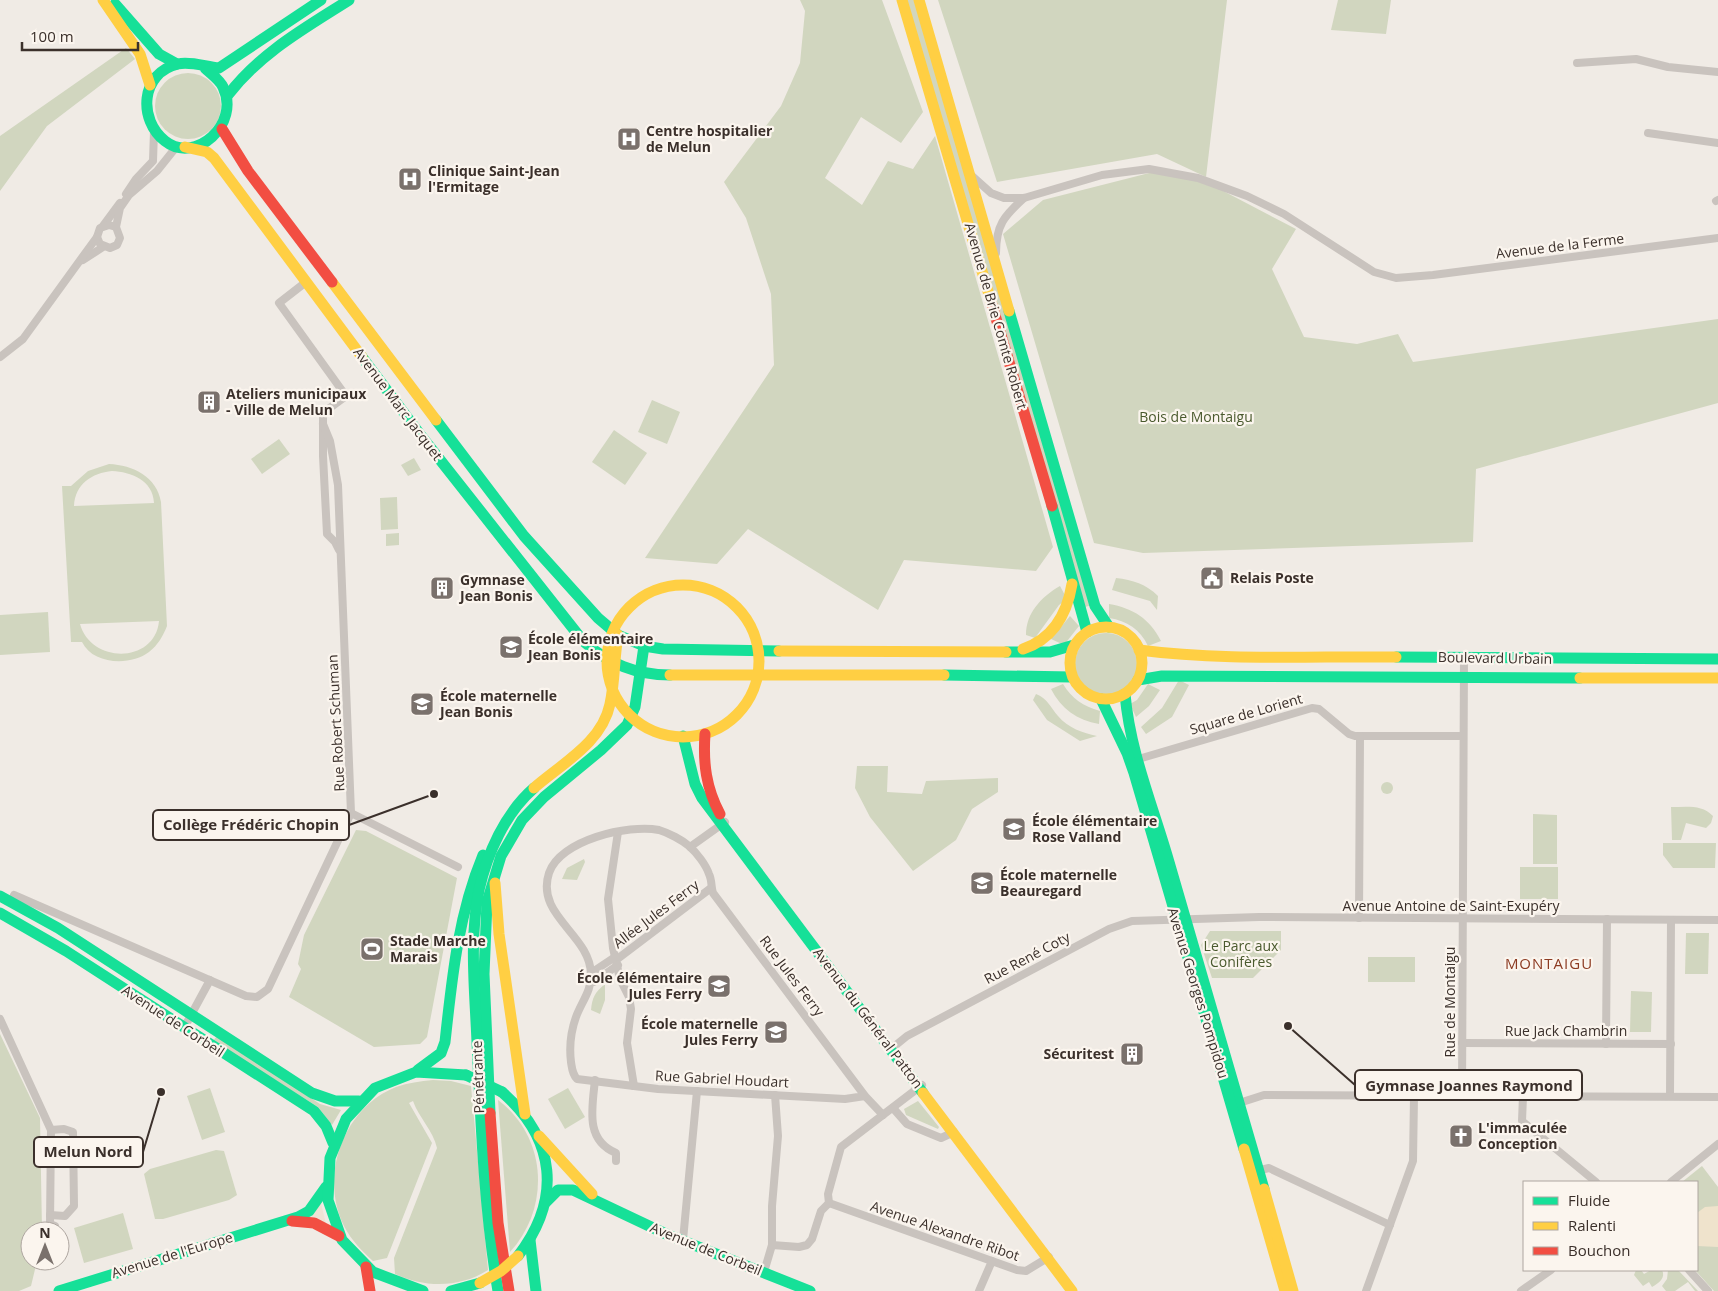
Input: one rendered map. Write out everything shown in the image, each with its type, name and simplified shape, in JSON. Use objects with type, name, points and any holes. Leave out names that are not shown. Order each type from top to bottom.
[{"type":"main road","points":[[103,0],[159,54],[177,64],[192,64],[205,68],[216,74],[223,84],[228,95],[227,117],[222,129],[205,142],[181,147],[164,141],[154,131],[148,121],[145,109],[150,85],[157,76],[177,64]]},
{"type":"main road","points":[[112,0],[140,54],[150,85]]},
{"type":"main road","points":[[205,68],[219,68],[233,61],[321,0]]},
{"type":"main road","points":[[228,95],[240,78],[272,51],[349,0]]},
{"type":"main road","name":"Avenue de Brie Comte Robert","points":[[902,0],[1082,609],[1087,632]]},
{"type":"main road","name":"Avenue de Brie Comte Robert","points":[[919,0],[996,258],[1095,606],[1099,615],[1109,627]]},
{"type":"main road","name":"Avenue Marc Jacquet","points":[[222,129],[248,171],[524,536],[598,618],[618,635],[644,646],[663,649],[742,651],[1050,652],[1074,645]]},
{"type":"main road","name":"Avenue Marc Jacquet","points":[[181,147],[207,152],[214,158],[422,437],[574,632],[591,649],[613,664],[639,674]]},
{"type":"main road","points":[[1011,652],[1038,644],[1048,636],[1066,611],[1071,596],[1072,580]]},
{"type":"main road","points":[[675,586],[704,588],[729,601],[748,622],[758,649],[757,677],[746,703],[726,723],[705,734],[684,736],[653,730],[629,715],[613,691],[607,664],[611,636],[626,611],[648,594],[675,586]]},
{"type":"main road","points":[[1109,627],[1127,634],[1139,650],[1142,665],[1138,680],[1125,694],[1114,698],[1100,699],[1081,689],[1072,677],[1070,656],[1074,645],[1087,632],[1109,627]]},
{"type":"main road","points":[[423,1291],[400,1289],[366,1267],[353,1255],[339,1236],[329,1209],[326,1187],[326,1169],[333,1143],[342,1124],[359,1101],[384,1083],[414,1072],[433,1061],[441,1053],[446,1042],[458,930],[464,903],[484,852],[504,828],[512,812],[529,792],[580,749],[600,726],[606,715],[611,697],[613,664],[618,635]]},
{"type":"main road","name":"Pénétrante","points":[[509,1291],[494,1182],[484,974],[485,919],[494,875],[511,837],[532,809],[601,750],[627,725],[634,707],[644,646]]},
{"type":"main road","name":"Boulevard Urbain","points":[[1139,650],[1163,653],[1273,656],[1718,659]]},
{"type":"main road","points":[[639,674],[1051,675],[1072,677]]},
{"type":"main road","points":[[1138,680],[1162,676],[1718,678]]},
{"type":"main road","name":"Avenue Georges Pompidou","points":[[1125,694],[1134,760],[1159,864],[1164,868],[1180,918]]},
{"type":"main road","name":"Avenue Georges Pompidou","points":[[1100,699],[1134,760],[1288,1290]]},
{"type":"main road","name":"Avenue du Général Patton","points":[[705,734],[704,763],[708,788],[723,823]]},
{"type":"main road","name":"Avenue du Général Patton","points":[[684,736],[695,784],[922,1085],[1072,1291]]},
{"type":"main road","name":"Pénétrante","points":[[498,1291],[482,1159],[474,996],[477,906],[486,864],[504,828]]},
{"type":"main road","points":[[494,875],[499,934],[525,1114]]},
{"type":"main road","points":[[0,896],[58,928],[319,1096],[337,1102],[359,1101]]},
{"type":"main road","name":"Avenue de Corbeil","points":[[0,913],[66,951],[314,1111],[326,1126],[333,1143]]},
{"type":"main road","points":[[414,1072],[444,1071],[466,1075],[502,1092],[525,1114]]},
{"type":"main road","name":"Avenue du Général Patton","points":[[922,1085],[954,1132],[1049,1257],[1078,1291]]},
{"type":"main road","name":"Avenue de Corbeil","points":[[525,1114],[567,1169],[602,1204]]},
{"type":"main road","points":[[451,1291],[480,1283],[501,1271],[518,1256],[530,1240],[545,1203],[546,1165],[538,1133]]},
{"type":"main road","name":"Avenue de l'Europe","points":[[59,1291],[285,1222],[309,1211],[326,1187]]},
{"type":"main road","name":"Avenue de Corbeil","points":[[545,1203],[558,1190],[568,1188],[683,1240],[810,1291]]},
{"type":"main road","name":"Avenue de l'Europe","points":[[285,1222],[314,1223],[339,1236]]},
{"type":"main road","points":[[530,1240],[536,1291]]},
{"type":"main road","points":[[366,1267],[370,1291]]},
{"type":"street","points":[[1577,62],[1636,58],[1668,67],[1718,72]]},
{"type":"street","points":[[0,357],[23,339],[97,237],[98,231],[136,179],[153,162],[154,131]]},
{"type":"street","points":[[1648,133],[1718,143]]},
{"type":"street","points":[[74,268],[87,256],[104,247],[114,247],[119,241],[120,234],[116,227],[120,208],[129,195],[181,147]]},
{"type":"street","name":"Avenue de la Ferme","points":[[1024,198],[1102,175],[1149,169],[1198,178],[1247,196],[1284,214],[1374,272],[1396,278],[1718,238]]},
{"type":"street","points":[[972,176],[991,193],[1004,198],[1024,198]]},
{"type":"street","points":[[996,258],[996,235],[1002,222],[1024,198]]},
{"type":"street","points":[[102,226],[116,227]]},
{"type":"street","points":[[97,237],[104,247]]},
{"type":"street","points":[[306,282],[279,303],[346,396],[327,410],[323,416],[327,534],[335,542],[340,552]]},
{"type":"street","name":"Rue Robert Schuman","points":[[14,895],[251,998],[257,997],[266,991],[317,890],[351,813],[336,470],[330,440],[323,424]]},
{"type":"street","name":"Rue de Montaigu","points":[[1462,1095],[1464,657]]},
{"type":"street","name":"Square de Lorient","points":[[1134,760],[1312,708],[1319,709],[1349,734],[1360,736]]},
{"type":"street","points":[[1359,918],[1360,736],[1463,736]]},
{"type":"street","points":[[351,813],[458,866]]},
{"type":"street","points":[[616,960],[594,982],[590,982],[591,973],[587,955],[550,905],[547,888],[548,876],[552,865],[566,851],[591,838],[618,832],[659,830],[690,847],[723,823]]},
{"type":"street","points":[[618,832],[608,899],[616,960],[631,1009],[627,1043],[634,1086]]},
{"type":"street","name":"Rue Jules Ferry","points":[[690,847],[707,869],[711,888],[866,1096],[883,1115]]},
{"type":"street","name":"Allée Jules Ferry","points":[[616,960],[711,888]]},
{"type":"street","name":"Avenue Antoine de Saint-Exupéry","points":[[1180,918],[1718,920]]},
{"type":"street","name":"Rue René Coty","points":[[893,1047],[977,998],[1119,924],[1180,918]]},
{"type":"street","points":[[1606,1044],[1607,919]]},
{"type":"street","points":[[1670,1096],[1671,920]]},
{"type":"street","points":[[591,973],[616,960]]},
{"type":"street","points":[[184,1028],[210,980]]},
{"type":"street","name":"Rue Gabriel Houdart","points":[[590,982],[576,1015],[571,1038],[572,1070],[577,1079],[696,1091],[845,1099],[866,1096]]},
{"type":"street","points":[[0,1019],[51,1130],[51,1221]]},
{"type":"street","name":"Rue Jack Chambrin","points":[[1462,1043],[1671,1044]]},
{"type":"street","points":[[595,1080],[594,1133],[603,1147],[616,1153],[616,1161]]},
{"type":"street","points":[[772,1245],[798,1247],[807,1245],[812,1239],[821,1211],[829,1204],[828,1194],[841,1147],[922,1085]]},
{"type":"street","points":[[683,1240],[696,1091]]},
{"type":"street","points":[[764,1272],[772,1245],[772,1206],[778,1136],[775,1095]]},
{"type":"street","points":[[1235,1105],[1264,1095],[1718,1097]]},
{"type":"street","points":[[1366,1291],[1413,1161],[1414,1096]]},
{"type":"street","points":[[1524,1096],[1522,1121],[1595,1181]]},
{"type":"street","points":[[892,1108],[906,1124],[941,1138],[954,1132]]},
{"type":"street","points":[[51,1130],[64,1129],[73,1132],[74,1206],[57,1221]]},
{"type":"street","points":[[1672,1181],[1718,1144]]},
{"type":"street","points":[[1254,1171],[1269,1168],[1390,1225]]},
{"type":"street","name":"Avenue Alexandre Ribot","points":[[829,1204],[1017,1270],[1026,1271],[1049,1257]]},
{"type":"street","points":[[980,1291],[992,1260]]},
{"type":"street","points":[[1521,1291],[1550,1271]]},
{"type":"street","points":[[1690,1271],[1708,1291]]},
{"type":"green space","points":[[800,0],[882,0],[923,112],[901,143],[861,117],[825,178],[862,205],[888,161],[913,169],[935,136],[1053,547],[1036,571],[904,560],[878,610],[748,529],[717,564],[645,558],[774,365],[771,294],[746,218],[724,182],[781,106],[800,63],[805,11]]},
{"type":"green space","points":[[906,0],[915,0],[1092,605],[1085,607]]},
{"type":"green space","points":[[938,0],[1227,0],[1206,177],[1157,154],[997,182]]},
{"type":"green space","points":[[1338,0],[1391,0],[1386,34],[1331,30]]},
{"type":"green space","points":[[126,48],[135,59],[47,126],[0,191],[0,136]]},
{"type":"green space","points":[[181,73],[195,73],[207,78],[216,87],[221,99],[219,119],[212,130],[195,139],[181,139],[169,134],[160,125],[155,113],[155,99],[160,87],[169,78]]},
{"type":"green space","name":"Bois de Montaigu","points":[[1161,170],[1208,183],[1296,229],[1272,269],[1304,337],[1357,344],[1398,334],[1413,362],[1718,319],[1718,403],[1476,469],[1473,542],[1143,553],[1094,543],[1003,234],[1043,200]]},
{"type":"green space","points":[[652,400],[680,412],[667,444],[638,432]]},
{"type":"green space","points":[[614,430],[647,453],[625,485],[592,462]]},
{"type":"green space","points":[[279,439],[290,454],[262,474],[251,459]]},
{"type":"green space","points":[[414,458],[421,470],[408,476],[401,465]]},
{"type":"green space","points":[[109,464],[127,467],[149,479],[159,493],[167,626],[160,640],[149,652],[132,660],[113,661],[103,659],[87,650],[82,642],[71,642],[62,486],[71,486],[88,471]],"holes":[[[112,471],[126,473],[140,479],[150,488],[154,503],[74,506],[75,498],[86,481],[98,474]],[[159,621],[155,635],[147,645],[135,651],[122,654],[109,652],[96,646],[86,637],[80,624]]]},
{"type":"green space","points":[[397,497],[398,529],[381,530],[380,498]]},
{"type":"green space","points":[[399,533],[399,545],[386,546],[386,534]]},
{"type":"green space","points":[[1116,578],[1139,583],[1149,588],[1158,596],[1157,610],[1150,601],[1112,590]]},
{"type":"green space","points":[[1060,586],[1067,599],[1059,605],[1035,638],[1026,635],[1029,620],[1036,606]]},
{"type":"green space","points":[[1109,604],[1126,608],[1140,616],[1152,626],[1161,641],[1148,646],[1137,630],[1122,621],[1109,618]]},
{"type":"green space","points":[[48,612],[50,652],[0,655],[0,615]]},
{"type":"green space","points":[[1070,616],[1079,626],[1064,645],[1051,639]]},
{"type":"green space","points":[[1106,633],[1118,636],[1128,642],[1134,652],[1137,664],[1134,676],[1128,686],[1118,692],[1106,695],[1094,692],[1084,686],[1078,676],[1075,664],[1078,652],[1084,642],[1094,636]]},
{"type":"green space","points":[[1179,680],[1189,685],[1172,717],[1146,734],[1141,727],[1162,708]]},
{"type":"green space","points":[[1063,684],[1078,701],[1100,711],[1099,724],[1084,720],[1065,708],[1051,689]]},
{"type":"green space","points":[[1148,684],[1160,690],[1149,706],[1136,717],[1130,704],[1137,700]]},
{"type":"green space","points":[[1036,694],[1046,701],[1066,724],[1081,732],[1097,736],[1080,741],[1047,720],[1033,700]]},
{"type":"green space","points":[[857,766],[888,766],[887,792],[922,794],[926,781],[998,778],[998,792],[972,809],[956,840],[913,871],[870,817],[855,788]]},
{"type":"green space","points":[[1387,782],[1393,788],[1387,794],[1381,788]]},
{"type":"green space","points":[[1671,807],[1694,807],[1709,812],[1713,816],[1711,823],[1706,828],[1686,823],[1681,840],[1672,840]]},
{"type":"green space","points":[[1533,814],[1557,815],[1557,864],[1533,864]]},
{"type":"green space","name":"Stade Marche Marais","points":[[356,830],[366,831],[457,878],[427,1037],[420,1044],[374,1047],[289,997],[301,969],[298,964],[304,935]]},
{"type":"green space","points":[[1663,843],[1716,843],[1715,868],[1673,868],[1663,855]]},
{"type":"green space","points":[[584,859],[585,862],[577,880],[562,879],[567,868]]},
{"type":"green space","points":[[1520,867],[1558,867],[1558,899],[1520,899]]},
{"type":"green space","name":"Le Parc aux Conifères","points":[[1210,931],[1281,931],[1281,950],[1253,978],[1212,978],[1201,945]]},
{"type":"green space","points":[[1686,933],[1709,933],[1708,974],[1685,974]]},
{"type":"green space","points":[[1368,957],[1415,957],[1415,982],[1368,982]]},
{"type":"green space","points":[[605,984],[605,1000],[600,1014],[591,1010],[591,1006],[596,993]]},
{"type":"green space","points":[[1631,991],[1652,992],[1651,1032],[1630,1032]]},
{"type":"green space","points":[[0,1034],[40,1118],[42,1221],[20,1221],[20,1271],[35,1271],[31,1286],[19,1291],[0,1291]]},
{"type":"green space","points":[[217,1036],[320,1104],[341,1110],[332,1125],[318,1107],[213,1041]]},
{"type":"green space","points":[[451,1081],[471,1086],[488,1270],[466,1280],[442,1284],[418,1282],[395,1274],[394,1258],[437,1148],[413,1101],[409,1103],[432,1143],[387,1258],[373,1261],[350,1236],[337,1207],[334,1186],[335,1166],[341,1146],[350,1127],[362,1111],[378,1097],[396,1087],[414,1082]]},
{"type":"green space","points":[[210,1088],[225,1132],[202,1140],[187,1096]]},
{"type":"green space","points":[[568,1088],[585,1117],[565,1129],[548,1099]]},
{"type":"green space","points":[[498,1100],[514,1115],[526,1133],[534,1152],[538,1173],[537,1194],[532,1214],[523,1234],[510,1252]]},
{"type":"green space","points":[[918,1101],[939,1127],[938,1129],[906,1115],[904,1109]]},
{"type":"green space","points":[[216,1150],[224,1151],[237,1195],[229,1200],[163,1219],[155,1219],[144,1174],[150,1169]]},
{"type":"green space","points":[[1702,1166],[1718,1187],[1718,1291],[1714,1291],[1696,1271],[1698,1271],[1698,1181],[1683,1181]]},
{"type":"green space","points":[[123,1213],[133,1249],[84,1263],[74,1228]]},
{"type":"green space","points":[[1636,1271],[1642,1271],[1644,1274],[1649,1271],[1662,1271],[1663,1273],[1659,1282],[1652,1287],[1649,1282],[1643,1286],[1634,1275]]},
{"type":"green space","points":[[1668,1271],[1679,1271],[1698,1291],[1695,1291],[1688,1282],[1675,1291],[1666,1291],[1662,1286],[1667,1279]]},
{"type":"sand","points":[[1718,1206],[1718,1247],[1698,1246],[1698,1212],[1705,1207]]},
{"type":"shaded area","points":[[321,1203],[326,1224],[303,1218]]},
{"type":"traffic: fast","points":[[205,68],[222,84],[227,101],[226,114],[220,127],[212,137],[201,144],[189,148],[177,147],[165,141],[156,132],[150,121],[147,110],[147,98],[150,87],[156,77],[165,69],[183,63],[219,68],[321,0]]},
{"type":"traffic: fast","points":[[228,95],[254,66],[284,42],[349,0]]},
{"type":"traffic: fast","points":[[115,4],[159,54],[177,64]]},
{"type":"traffic: fast","points":[[1009,311],[1095,606],[1109,627]]},
{"type":"traffic: fast","points":[[362,357],[422,437],[583,641],[603,656],[624,667],[646,673],[670,675]]},
{"type":"traffic: fast","points":[[436,420],[524,536],[598,618],[618,635],[644,646],[663,649],[779,651]]},
{"type":"traffic: fast","points":[[1052,506],[1087,632]]},
{"type":"traffic: fast","points":[[1006,652],[1050,652],[1074,645]]},
{"type":"traffic: fast","points":[[490,1113],[484,974],[487,902],[501,856],[522,820],[544,797],[601,750],[627,725],[635,707],[644,646]]},
{"type":"traffic: fast","points":[[1396,657],[1718,659]]},
{"type":"traffic: fast","points":[[944,675],[1072,677]]},
{"type":"traffic: fast","points":[[1138,680],[1162,676],[1580,678]]},
{"type":"traffic: fast","points":[[1125,694],[1137,758],[1264,1189]]},
{"type":"traffic: fast","points":[[1101,699],[1127,753],[1134,773],[1244,1149]]},
{"type":"traffic: fast","points":[[683,736],[695,784],[702,798],[923,1093]]},
{"type":"traffic: fast","points":[[498,1291],[489,1229],[484,1166],[474,985],[474,928],[482,876],[492,848],[514,809],[534,788]]},
{"type":"traffic: fast","points":[[418,1070],[441,1053],[445,1042],[457,947],[474,878],[483,855]]},
{"type":"traffic: fast","points":[[0,896],[58,928],[312,1093],[335,1101],[359,1101]]},
{"type":"traffic: fast","points":[[0,913],[66,951],[314,1111],[326,1126],[333,1143]]},
{"type":"traffic: fast","points":[[423,1291],[373,1272],[342,1240],[328,1200],[330,1158],[346,1119],[375,1088],[416,1072],[466,1075]]},
{"type":"traffic: fast","points":[[466,1075],[502,1092]]},
{"type":"traffic: fast","points":[[502,1092],[520,1110],[533,1129],[542,1150],[547,1170],[547,1191],[542,1213],[532,1235],[518,1256]]},
{"type":"traffic: fast","points":[[59,1291],[298,1217],[309,1211],[326,1187]]},
{"type":"traffic: fast","points":[[545,1203],[558,1190],[573,1190],[666,1234],[810,1291]]},
{"type":"traffic: fast","points":[[530,1240],[536,1291]]},
{"type":"traffic: fast","points":[[451,1291],[480,1283]]},
{"type":"traffic: slow","points":[[103,0],[140,54],[150,85]]},
{"type":"traffic: slow","points":[[902,0],[992,305]]},
{"type":"traffic: slow","points":[[919,0],[1009,311]]},
{"type":"traffic: slow","points":[[185,147],[207,152],[214,158],[362,357]]},
{"type":"traffic: slow","points":[[332,282],[436,420]]},
{"type":"traffic: slow","points":[[1023,649],[1043,639],[1057,624],[1070,595],[1072,584]]},
{"type":"traffic: slow","points":[[683,585],[712,591],[737,607],[753,632],[759,661],[753,690],[737,715],[712,731],[683,737],[654,731],[629,715],[613,690],[607,661],[613,632],[629,607],[654,591],[683,585]]},
{"type":"traffic: slow","points":[[1106,627],[1126,633],[1136,643],[1142,663],[1136,683],[1126,693],[1106,699],[1086,693],[1076,683],[1070,663],[1076,643],[1086,633],[1106,627]]},
{"type":"traffic: slow","points":[[534,788],[579,752],[599,730],[606,718],[612,695],[618,635]]},
{"type":"traffic: slow","points":[[1139,650],[1235,657],[1396,657]]},
{"type":"traffic: slow","points":[[779,651],[1006,652]]},
{"type":"traffic: slow","points":[[670,675],[944,675]]},
{"type":"traffic: slow","points":[[1580,678],[1718,678]]},
{"type":"traffic: slow","points":[[495,883],[499,934],[525,1114]]},
{"type":"traffic: slow","points":[[923,1093],[1072,1291]]},
{"type":"traffic: slow","points":[[539,1136],[592,1194]]},
{"type":"traffic: slow","points":[[1244,1149],[1285,1291]]},
{"type":"traffic: slow","points":[[1264,1189],[1293,1291]]},
{"type":"traffic: slow","points":[[480,1283],[501,1271],[518,1256]]},
{"type":"traffic: jam","points":[[222,129],[248,171],[332,282]]},
{"type":"traffic: jam","points":[[992,305],[1052,506]]},
{"type":"traffic: jam","points":[[705,734],[706,775],[711,795],[720,814]]},
{"type":"traffic: jam","points":[[490,1113],[498,1223],[509,1291]]},
{"type":"traffic: jam","points":[[292,1221],[314,1223],[339,1236]]},
{"type":"traffic: jam","points":[[366,1267],[370,1291]]},
{"type":"place","name":"Centre hospitalier de Melun","points":[[629,139]]},
{"type":"place","name":"Clinique Saint-Jean l'Ermitage","points":[[410,179]]},
{"type":"place","name":"Ateliers municipaux - Ville de Melun","points":[[209,402]]},
{"type":"place","name":"Relais Poste","points":[[1212,578]]},
{"type":"place","name":"Gymnase Jean Bonis","points":[[442,588]]},
{"type":"place","name":"École élémentaire Jean Bonis","points":[[511,647]]},
{"type":"place","name":"École maternelle Jean Bonis","points":[[422,704]]},
{"type":"place","name":"Collège Frédéric Chopin","points":[[434,794]]},
{"type":"place","name":"École élémentaire Rose Valland","points":[[1014,829]]},
{"type":"place","name":"École maternelle Beauregard","points":[[982,883]]},
{"type":"place","name":"Stade Marche Marais","points":[[372,949]]},
{"type":"place","name":"École élémentaire Jules Ferry","points":[[719,986]]},
{"type":"place","name":"Gymnase Joannes Raymond","points":[[1288,1026]]},
{"type":"place","name":"École maternelle Jules Ferry","points":[[776,1032]]},
{"type":"place","name":"Sécuritest","points":[[1132,1054]]},
{"type":"place","name":"Melun Nord","points":[[161,1092]]},
{"type":"place","name":"L'immaculée Conception","points":[[1461,1136]]},
{"type":"district","name":"MONTAIGU","points":[[1549,964]]}]
